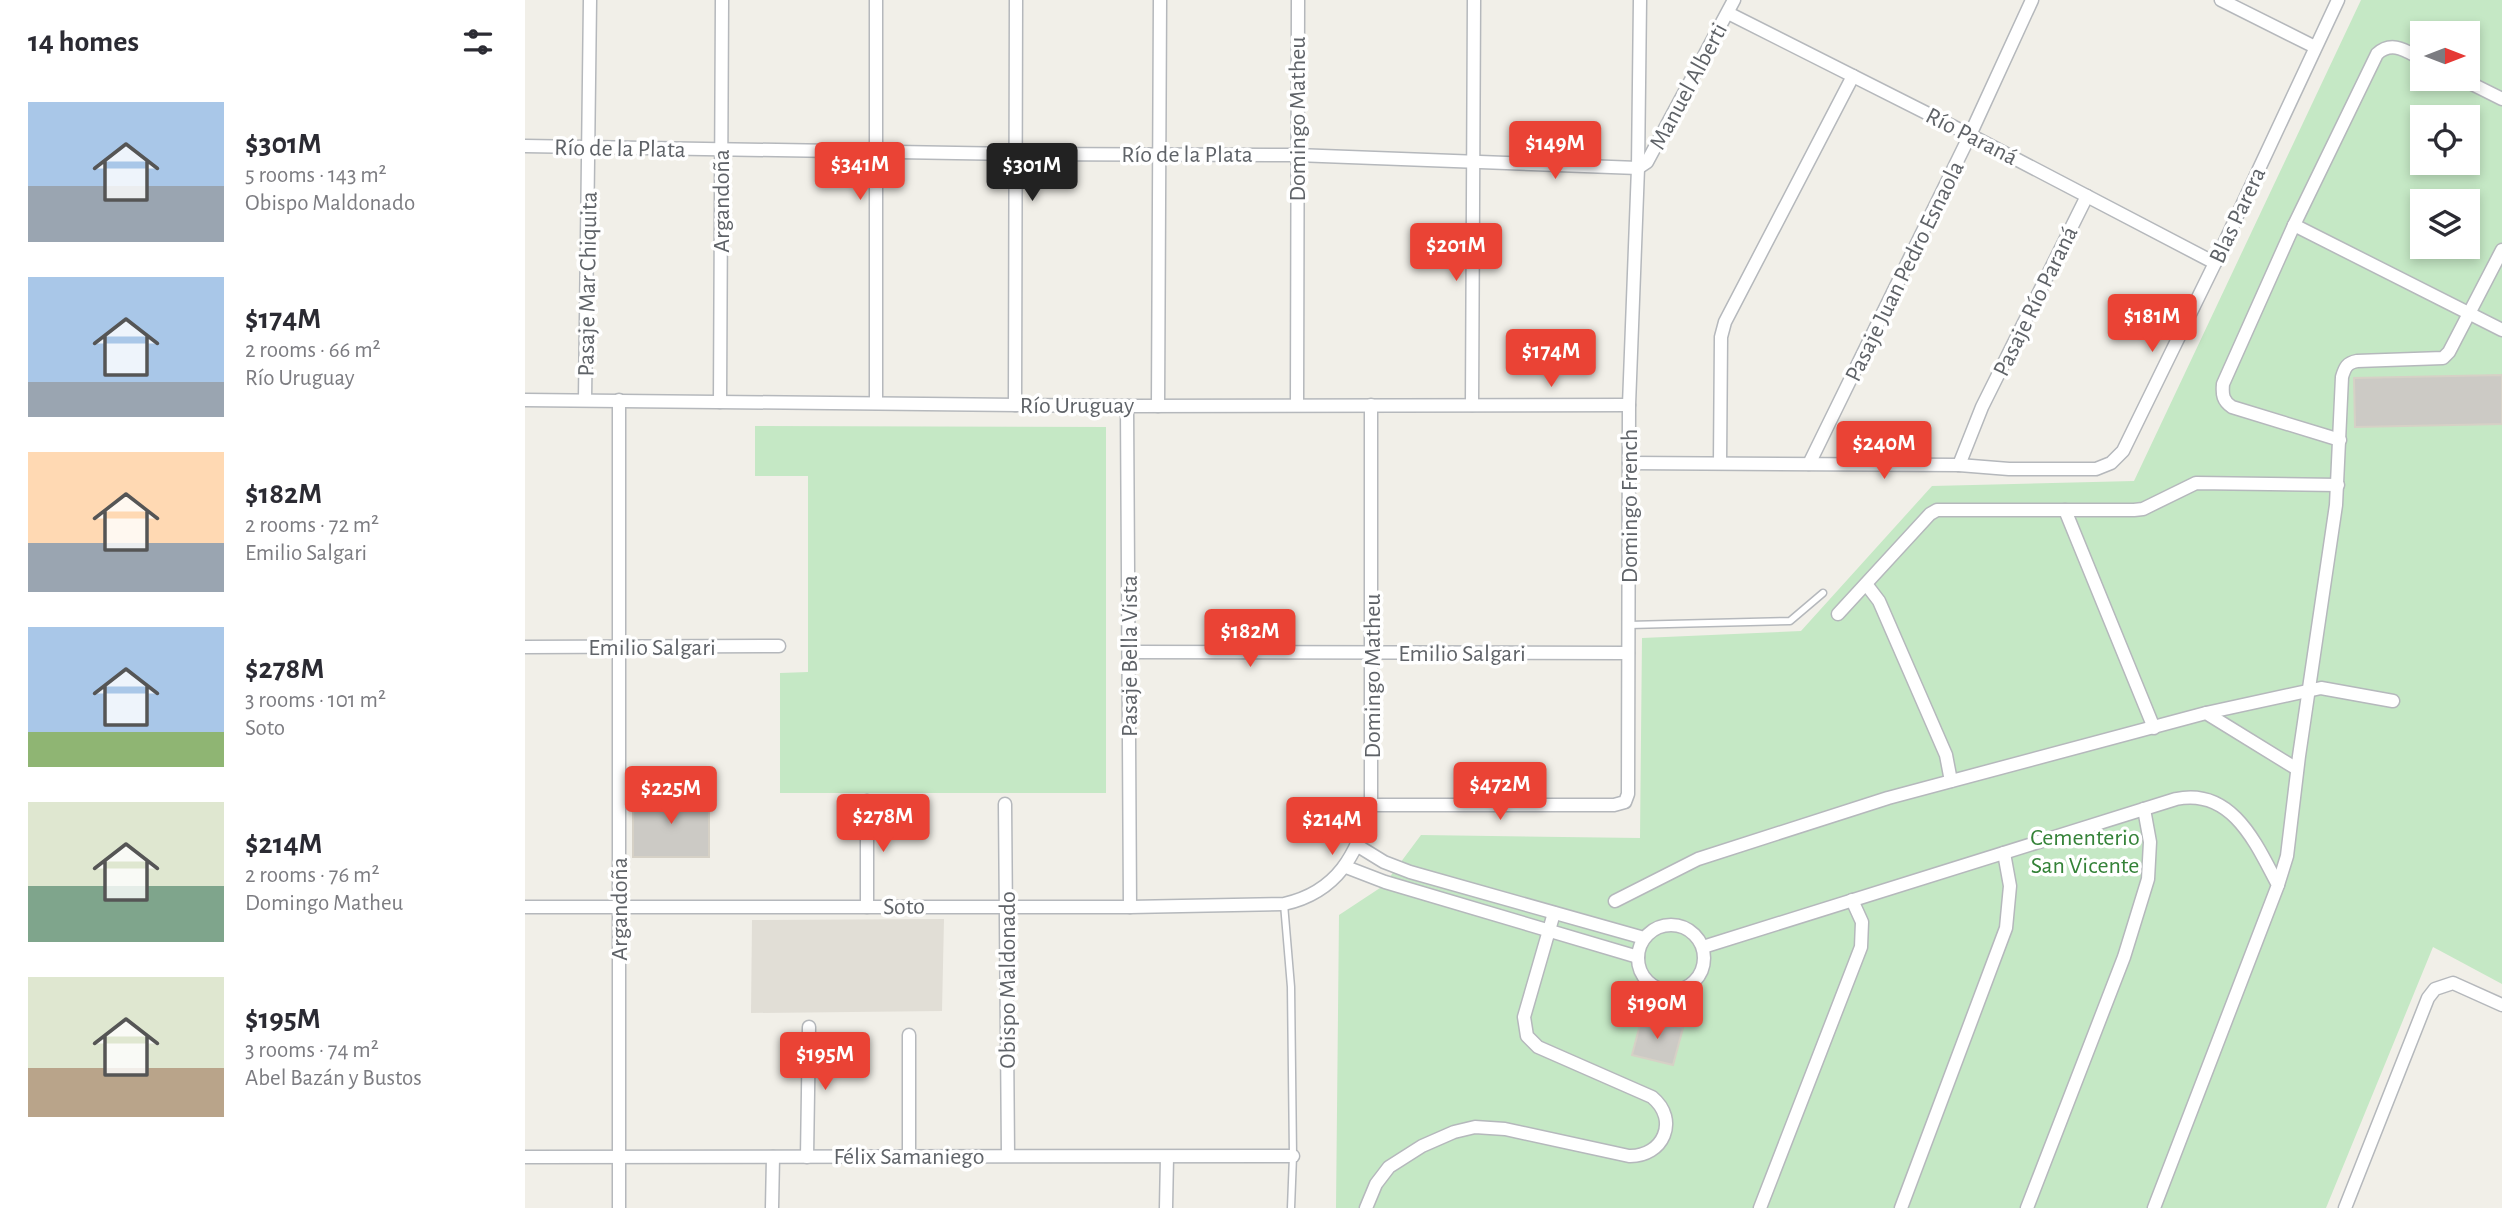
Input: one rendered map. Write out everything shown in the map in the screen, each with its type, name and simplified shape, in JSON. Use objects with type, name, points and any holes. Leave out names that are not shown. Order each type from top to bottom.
[{"type":"street","name":"Pasaje Mar Chiquita","points":[[585,400],[590,0]]},
{"type":"street","name":"Argandoña","points":[[720,402],[722,0]]},
{"type":"street","points":[[876,0],[876,403]]},
{"type":"street","points":[[1015,405],[1016,0]]},
{"type":"street","points":[[1158,406],[1160,0]]},
{"type":"street","name":"Domingo Matheu","points":[[1297,405],[1298,0]]},
{"type":"street","points":[[1472,405],[1474,0]]},
{"type":"street","name":"Domingo French","points":[[1371,805],[1614,805],[1625,802],[1628,794],[1629,405],[1638,168],[1640,0]]},
{"type":"street","name":"Manuel Alberti","points":[[1638,168],[1647,162],[1734,0]]},
{"type":"street","name":"Pasaje Juan Pedro Esnaola","points":[[1809,464],[1971,135],[2032,0]]},
{"type":"street","points":[[2221,0],[2315,47]]},
{"type":"street","name":"Blas Parera","points":[[1959,465],[2008,469],[2096,469],[2111,463],[2123,451],[2215,263],[2338,0]]},
{"type":"street","name":"Río Paraná","points":[[1728,13],[1971,135],[2215,263]]},
{"type":"street","points":[[2340,440],[2232,407],[2224,402],[2223,384],[2294,225],[2377,54],[2390,46],[2410,53]]},
{"type":"street","points":[[1720,463],[1721,337],[1725,322],[1853,76]]},
{"type":"street","points":[[2480,88],[2502,99]]},
{"type":"street","name":"Río de la Plata","points":[[525,146],[1296,155],[1638,168]]},
{"type":"street","name":"Pasaje Río Paraná","points":[[1959,465],[1982,407],[2087,196]]},
{"type":"street","points":[[2294,225],[2502,330]]},
{"type":"street","points":[[2154,1208],[2279,885],[2287,856],[2338,485],[2342,377],[2345,368],[2350,363],[2443,358],[2449,352],[2502,250]]},
{"type":"street","name":"Río Uruguay","points":[[525,400],[1128,406],[1629,405]]},
{"type":"street","name":"Argandoña","points":[[619,400],[619,1208]]},
{"type":"street","name":"Domingo Matheu","points":[[1284,904],[1307,896],[1346,867],[1358,846],[1371,805],[1371,405]]},
{"type":"street","name":"Pasaje Bella Vista","points":[[1128,406],[1130,907]]},
{"type":"street","points":[[1629,463],[1959,465]]},
{"type":"street","points":[[1838,614],[1930,514],[1937,510],[2143,509],[2196,483],[2338,485]]},
{"type":"street","points":[[2065,510],[2154,728]]},
{"type":"street","points":[[1865,584],[1879,601],[1921,696],[1946,755],[1951,781]]},
{"type":"street","name":"Emilio Salgari","points":[[525,647],[779,646]]},
{"type":"street","name":"Emilio Salgari","points":[[1129,653],[1628,653]]},
{"type":"street","points":[[1615,901],[1698,859],[1888,798],[2206,713],[2308,690],[2331,689],[2393,701]]},
{"type":"street","points":[[2206,713],[2297,769]]},
{"type":"street","points":[[1703,947],[2190,797],[2205,800],[2235,815],[2248,829],[2279,885]]},
{"type":"street","points":[[867,801],[867,907]]},
{"type":"street","name":"Obispo Maldonado","points":[[1005,804],[1008,1155]]},
{"type":"street","points":[[2027,1208],[2123,957],[2142,900],[2148,879],[2150,854],[2144,809]]},
{"type":"street","points":[[1358,846],[1384,862],[1410,872],[1644,938]]},
{"type":"street","points":[[1901,1208],[2006,928],[2010,886],[2004,853]]},
{"type":"street","points":[[1346,867],[1385,882],[1638,957]]},
{"type":"street","points":[[1760,1208],[1863,938],[1862,922],[1852,900]]},
{"type":"street","name":"Soto","points":[[525,907],[1130,907],[1284,904]]},
{"type":"street","points":[[1366,1208],[1370,1196],[1389,1167],[1423,1146],[1466,1129],[1483,1126],[1506,1129],[1629,1156],[1653,1151],[1662,1141],[1666,1119],[1662,1108],[1653,1097],[1538,1047],[1527,1036],[1524,1017],[1554,913]]},
{"type":"street","points":[[1671,924],[1691,930],[1703,947],[1702,970],[1696,980],[1676,991],[1664,991],[1654,986],[1639,968],[1638,957],[1644,938],[1651,931],[1671,924]]},
{"type":"street","points":[[2345,1208],[2422,1008],[2435,989],[2453,983],[2502,1005]]},
{"type":"street","points":[[807,1157],[809,1027]]},
{"type":"street","points":[[909,1035],[909,1156]]},
{"type":"street","name":"Félix Samaniego","points":[[525,1157],[1293,1156]]},
{"type":"street","points":[[772,1208],[773,1157]]},
{"type":"street","points":[[1166,1208],[1167,1157]]},
{"type":"lane","points":[[1628,625],[1790,621],[1823,593]]},
{"type":"lane","points":[[1284,904],[1291,987],[1291,1208]]},
{"type":"shaded area","points":[[944,919],[942,1011],[751,1013],[752,920]]},
{"type":"green space","name":"Cementerio San Vicente","points":[[2361,0],[2502,0],[2502,984],[2433,947],[2326,1208],[1336,1208],[1339,915],[1383,886],[1421,835],[1640,838],[1642,638],[1801,631],[1932,486],[2134,481]]},
{"type":"green space","points":[[755,426],[1106,427],[1106,793],[780,793],[780,673],[808,672],[808,476],[755,476]]},
{"type":"building","points":[[2502,375],[2502,424],[2355,427],[2354,378]]},
{"type":"building","points":[[633,796],[709,796],[709,857],[633,857]]},
{"type":"building","points":[[1642,1017],[1683,1028],[1673,1065],[1632,1055]]}]
